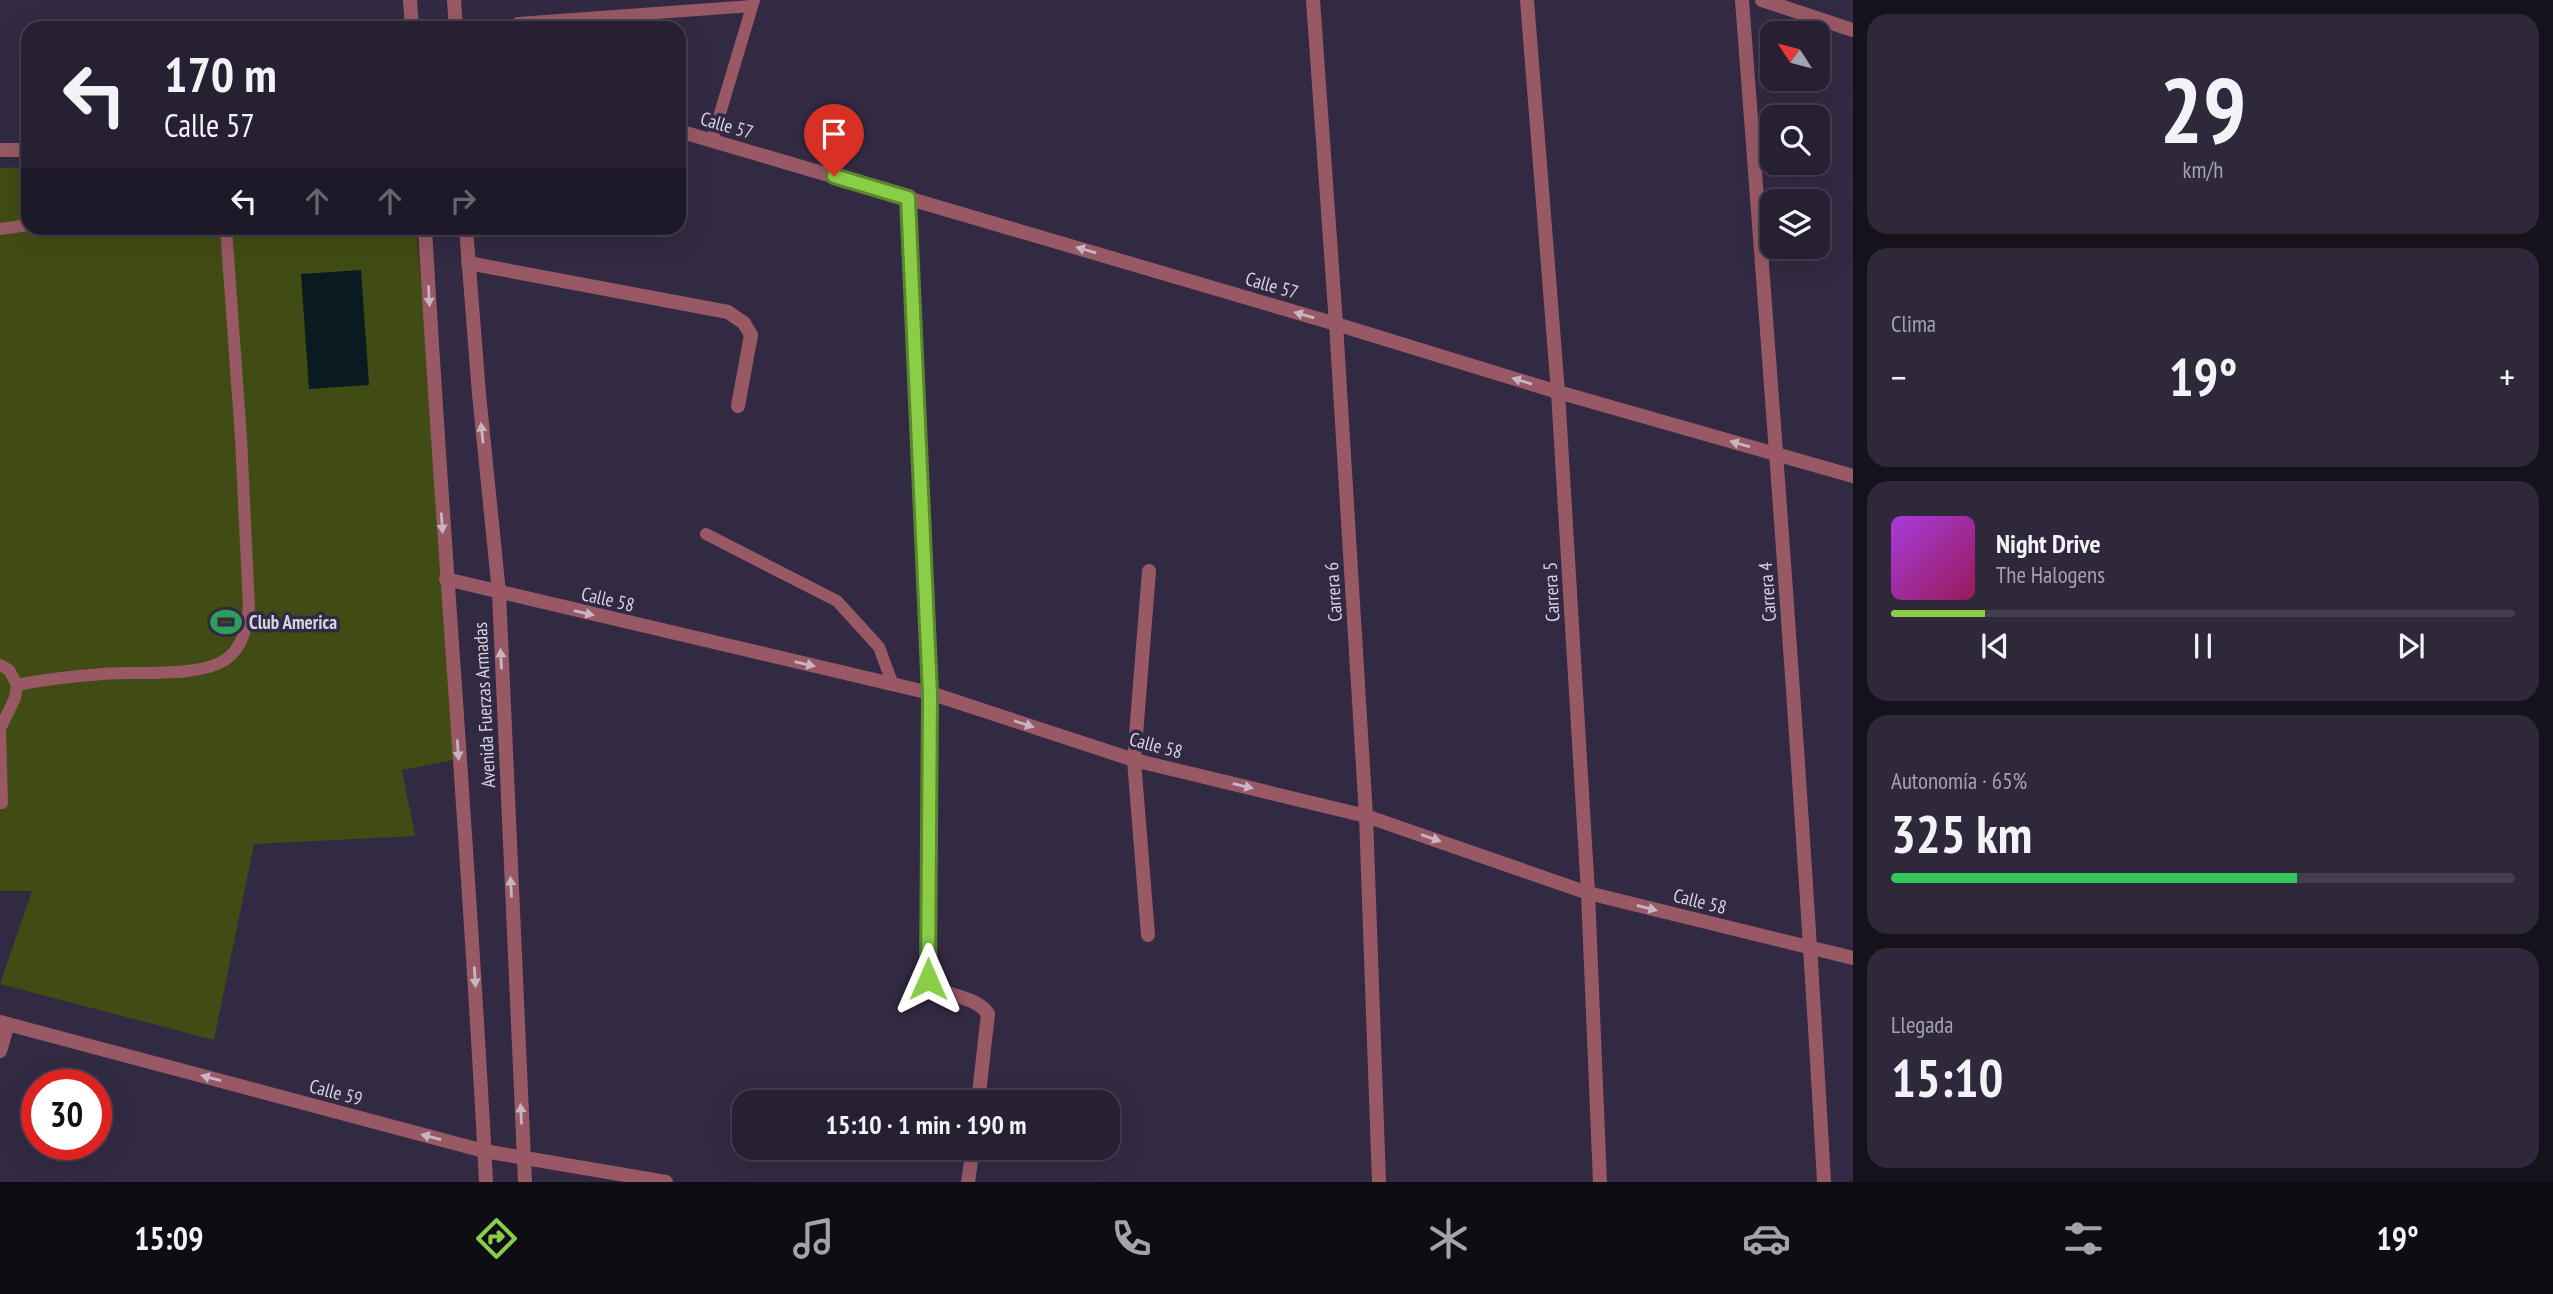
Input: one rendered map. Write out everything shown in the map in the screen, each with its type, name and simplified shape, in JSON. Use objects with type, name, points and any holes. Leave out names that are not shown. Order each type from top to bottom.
[{"type":"street","points":[[410,0],[412,21]]},
{"type":"street","points":[[454,0],[456,21]]},
{"type":"street","name":"Carrera 6","points":[[1312,0],[1336,324],[1366,816],[1379,1182]]},
{"type":"street","name":"Carrera 5","points":[[1527,0],[1558,392],[1588,893],[1600,1182]]},
{"type":"street","name":"Carrera 4","points":[[1742,0],[1777,454],[1811,947],[1824,1182]]},
{"type":"street","points":[[1762,0],[1853,30]]},
{"type":"street","name":"Calle 57","points":[[686,133],[1558,392],[1853,476]]},
{"type":"street","points":[[0,150],[21,150]]},
{"type":"street","points":[[908,198],[930,694],[928,979],[936,988],[981,1005],[988,1014],[979,1090]]},
{"type":"street","name":"Avenida Fuerzas Armadas","points":[[425,235],[486,1182]]},
{"type":"street","name":"Avenida Fuerzas Armadas","points":[[466,235],[499,593],[525,1182]]},
{"type":"street","points":[[468,263],[727,312],[744,323],[751,335],[738,406]]},
{"type":"street","points":[[1148,935],[1134,760],[1149,571]]},
{"type":"street","name":"Calle 58","points":[[446,579],[930,694],[1134,760],[1366,816],[1588,893],[1853,958]]},
{"type":"street","points":[[0,1051],[4,1023]]},
{"type":"street","name":"Calle 59","points":[[4,1023],[484,1151],[666,1182]]},
{"type":"street","points":[[968,1182],[971,1160]]},
{"type":"lane","points":[[542,21],[753,3],[712,140]]},
{"type":"lane","points":[[0,229],[21,226]]},
{"type":"lane","points":[[18,685],[43,679],[104,674],[190,671],[224,661],[237,649],[245,634],[249,608],[241,438],[226,235]]},
{"type":"lane","points":[[706,534],[837,601],[879,647],[893,685]]},
{"type":"lane","points":[[0,665],[9,670],[18,685],[15,698],[0,729],[2,803]]},
{"type":"green space","name":"Club America","points":[[21,167],[21,235],[417,235],[464,758],[402,770],[415,836],[254,844],[214,1040],[0,984],[32,891],[0,891],[0,168]]},
{"type":"water","points":[[361,270],[369,385],[309,389],[301,274]]},
{"type":"place","name":"Club America","points":[[226,622]]},
{"type":"route","points":[[834,176],[908,198],[930,694],[928,979]]}]
